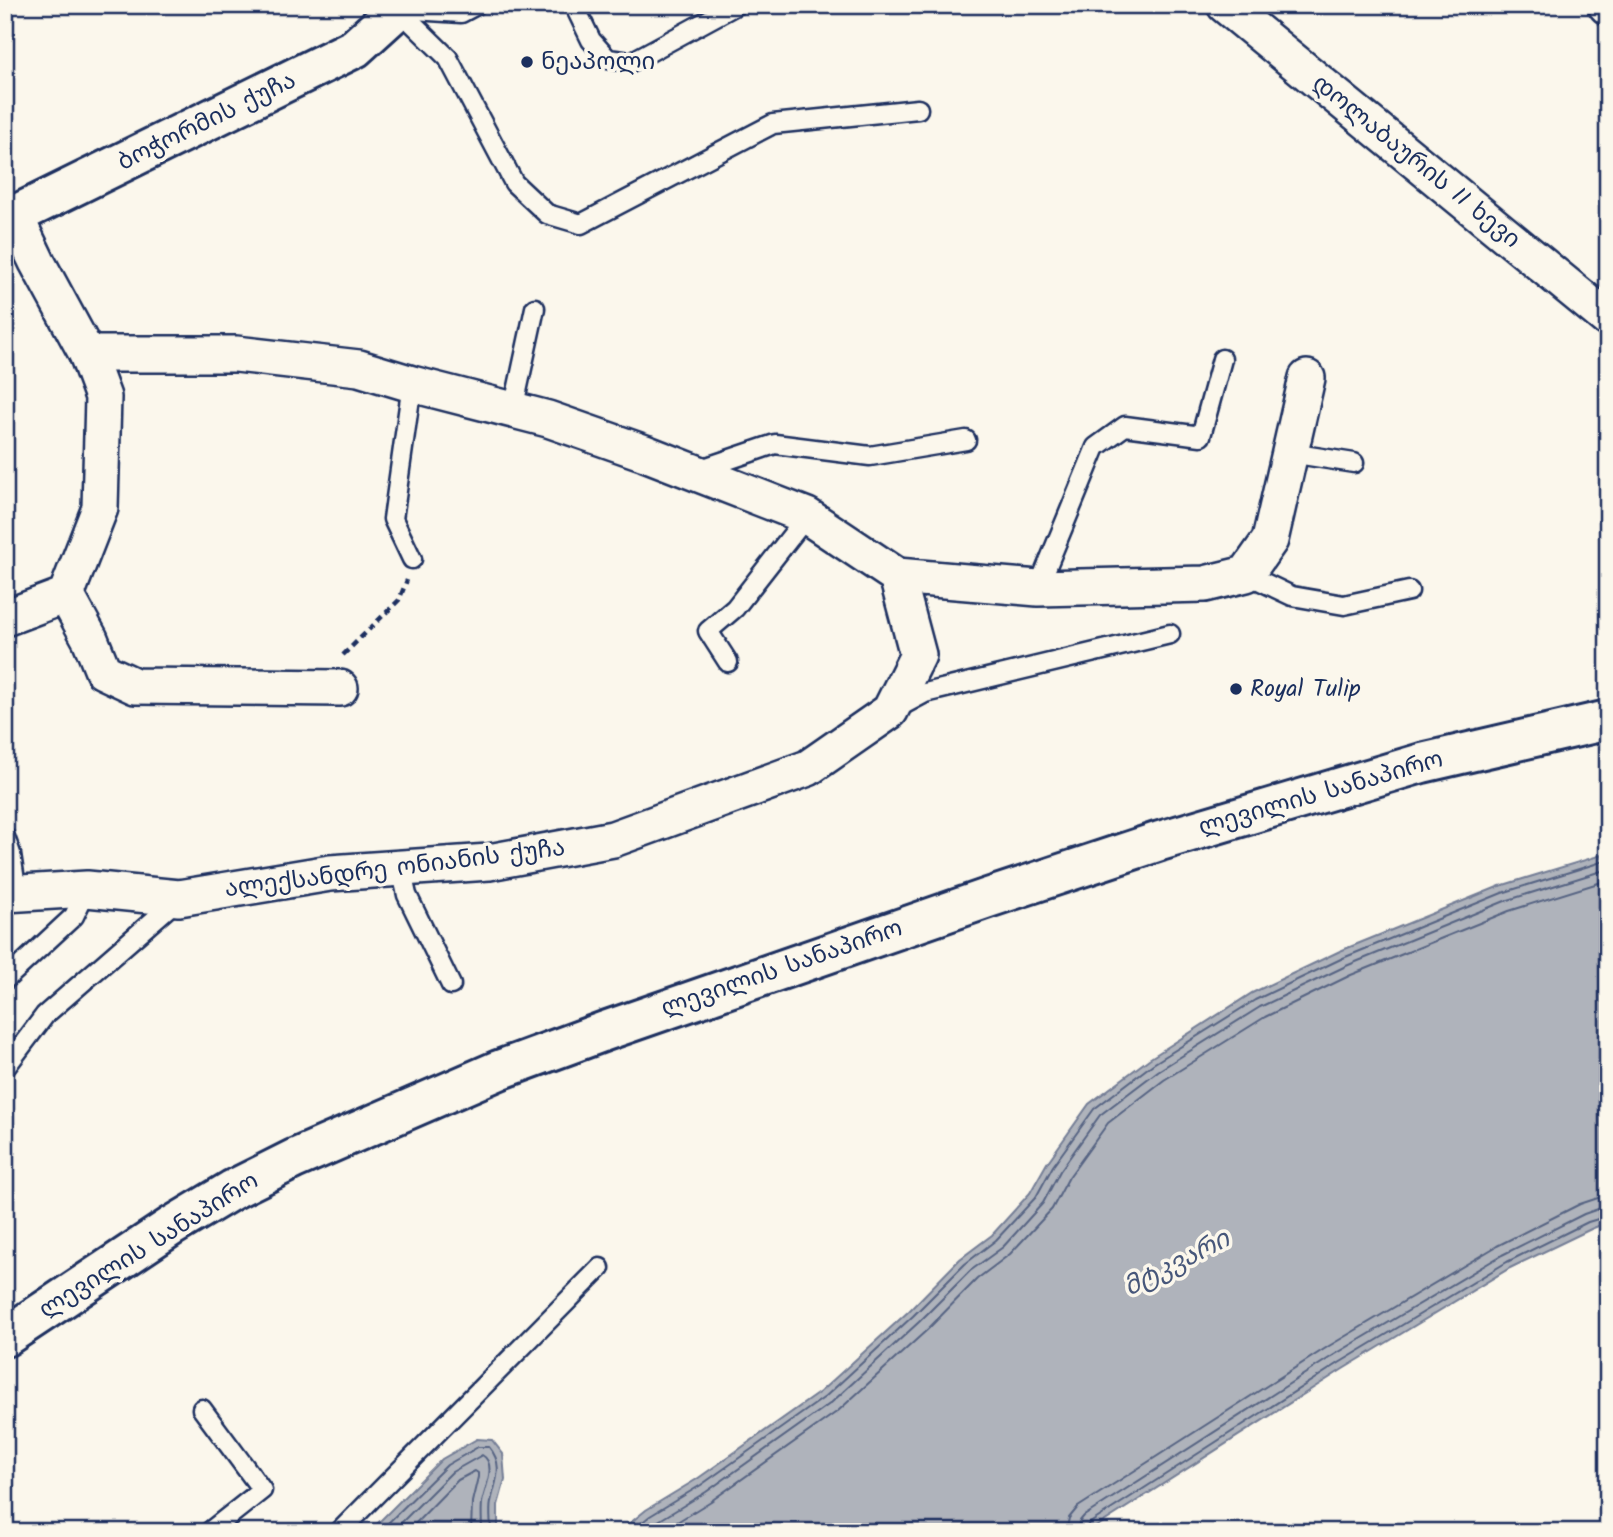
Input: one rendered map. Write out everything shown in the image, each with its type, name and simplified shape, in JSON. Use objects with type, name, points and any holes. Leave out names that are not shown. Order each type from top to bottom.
[{"type":"main road","name":"ბოჭორმის ქუჩა","points":[[10,218],[355,48],[398,7]]},
{"type":"main road","name":"ლევილის სანაპირო","points":[[5,1336],[172,1226],[232,1190],[295,1158],[499,1070],[618,1026],[1160,841],[1422,763],[1608,720]]},
{"type":"street","name":"დოლაბაურის II ხევი","points":[[1225,5],[1608,319]]},
{"type":"street","points":[[5,618],[66,595],[100,508],[103,397],[87,354],[10,218]]},
{"type":"street","points":[[87,354],[236,354],[359,368],[548,419],[694,472],[807,516],[897,576],[1038,588],[1205,584],[1246,574],[1270,540],[1307,378]]},
{"type":"street","name":"ალექსანდრე ონიანის ქუჩა","points":[[11,894],[87,890],[179,898],[330,873],[489,862],[613,839],[808,768],[890,711],[918,655],[897,576]]},
{"type":"street","points":[[66,595],[90,639],[103,671],[135,686],[326,688]]},
{"type":"lane","points":[[398,7],[461,13],[476,5]]},
{"type":"lane","points":[[574,5],[591,40],[608,59],[631,62],[736,5]]},
{"type":"lane","points":[[398,7],[448,58],[514,183],[547,214],[581,224],[773,124],[918,109]]},
{"type":"lane","points":[[513,410],[535,308]]},
{"type":"lane","points":[[1038,588],[1096,447],[1125,426],[1201,436],[1222,359]]},
{"type":"lane","points":[[412,384],[393,519],[412,559]]},
{"type":"lane","points":[[694,472],[775,444],[870,456],[967,440]]},
{"type":"lane","points":[[1290,453],[1354,463]]},
{"type":"lane","points":[[728,662],[708,631],[735,608],[807,516]]},
{"type":"lane","points":[[1246,574],[1292,596],[1344,604],[1409,591]]},
{"type":"lane","points":[[890,711],[925,693],[1170,634]]},
{"type":"lane","points":[[5,837],[11,854],[11,894]]},
{"type":"lane","points":[[401,868],[407,895],[451,985]]},
{"type":"lane","points":[[5,980],[74,916],[87,890]]},
{"type":"lane","points":[[5,1068],[45,1015],[179,898]]},
{"type":"lane","points":[[339,1532],[600,1268]]},
{"type":"lane","points":[[202,1409],[262,1490],[209,1532]]},
{"type":"path","points":[[326,688],[399,600],[414,565],[412,559]]},
{"type":"water","name":"მტკვარი","points":[[1608,853],[1608,1222],[1510,1268],[1343,1369],[1088,1532],[619,1532],[646,1510],[697,1479],[820,1392],[909,1311],[960,1259],[992,1235],[1030,1193],[1047,1163],[1089,1104],[1149,1059],[1252,993],[1340,951],[1500,886]]},
{"type":"water","points":[[477,1439],[492,1440],[503,1454],[505,1480],[498,1505],[498,1532],[369,1532],[442,1459]]},
{"type":"place","name":"ნეაპოლი","points":[[527,62]]},
{"type":"place","name":"Royal Tulip","points":[[1236,689]]}]
